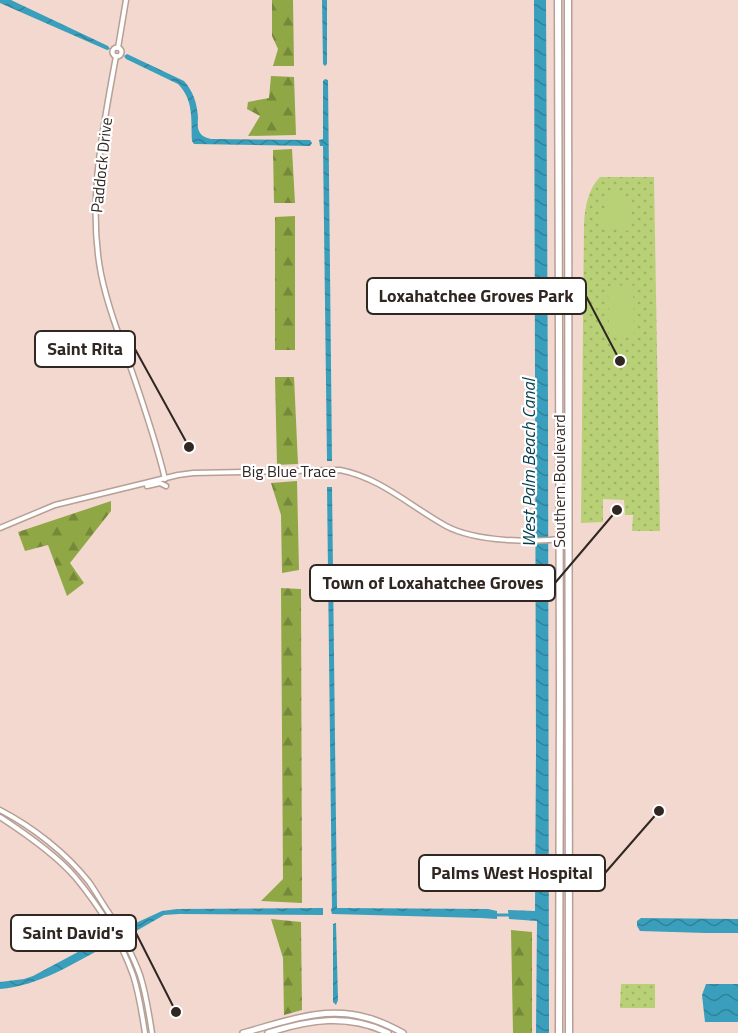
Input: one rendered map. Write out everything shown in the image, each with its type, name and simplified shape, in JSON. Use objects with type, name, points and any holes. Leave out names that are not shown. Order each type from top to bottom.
[{"type":"highway","name":"Southern Boulevard","points":[[558,0],[556,539],[559,1033]]},
{"type":"highway","name":"Southern Boulevard","points":[[568,0],[569,1033]]},
{"type":"main road","points":[[243,1033],[296,1018],[336,1013],[369,1018],[403,1033]]},
{"type":"main road","points":[[268,1033],[298,1024],[338,1020],[362,1023],[388,1033]]},
{"type":"street","name":"Paddock Drive","points":[[126,0],[118,48],[121,53],[116,56],[97,168],[95,199],[97,246],[100,272],[108,302],[152,430],[165,479]]},
{"type":"street","name":"Big Blue Trace","points":[[0,528],[55,505],[178,475],[340,470],[377,482],[458,531],[486,537],[528,540],[569,538]]},
{"type":"street","points":[[140,485],[144,487],[160,483],[166,486]]},
{"type":"street","points":[[0,810],[48,842],[69,860],[89,883],[124,938],[133,957],[142,983],[152,1033]]},
{"type":"street","points":[[0,817],[58,861],[75,876],[92,898],[108,922],[133,976],[145,1033]]},
{"type":"green space","points":[[272,0],[293,0],[294,66],[273,66],[278,49],[272,36]]},
{"type":"green space","points":[[271,76],[294,77],[296,135],[248,136],[260,116],[247,109],[248,102],[269,98]]},
{"type":"green space","points":[[292,149],[295,203],[274,203],[273,150]]},
{"type":"green space","points":[[600,177],[654,177],[660,531],[632,531],[633,515],[625,515],[624,500],[603,499],[603,522],[581,523],[584,224],[588,199]]},
{"type":"green space","points":[[611,193],[623,198],[630,207],[632,219],[630,231],[602,228],[598,222]]},
{"type":"green space","points":[[295,216],[295,350],[275,350],[275,217]]},
{"type":"green space","points":[[633,285],[634,334],[609,335],[608,286]]},
{"type":"green space","points":[[275,377],[294,377],[298,464],[277,465]]},
{"type":"green space","points":[[297,481],[299,570],[282,573],[281,515],[271,483]]},
{"type":"green space","points":[[111,501],[111,511],[70,563],[84,583],[67,596],[48,545],[25,551],[18,532]]},
{"type":"green space","points":[[281,588],[301,589],[302,903],[261,901],[283,879]]},
{"type":"green space","points":[[271,919],[301,922],[302,1010],[284,1015],[283,958]]},
{"type":"green space","points":[[511,930],[532,932],[532,1033],[513,1033]]},
{"type":"green space","points":[[621,984],[655,984],[655,1008],[620,1008]]},
{"type":"water","points":[[0,0],[11,0],[108,46],[110,49],[107,50],[0,3]]},
{"type":"water","points":[[322,0],[327,0],[327,64],[325,66],[323,64]]},
{"type":"water","points":[[534,0],[546,0],[549,1033],[536,1033],[537,921],[509,919],[508,910],[535,911]]},
{"type":"water","points":[[127,54],[184,81],[196,102],[198,129],[206,137],[211,139],[310,140],[312,143],[310,146],[194,144],[189,104],[183,90],[178,84],[126,59],[124,56]]},
{"type":"water","points":[[328,80],[332,461],[327,461],[323,146],[320,146],[319,140],[323,139],[323,81]]},
{"type":"water","points":[[327,487],[332,487],[337,908],[488,909],[497,911],[497,919],[332,914]]},
{"type":"water","points":[[323,908],[323,915],[164,915],[131,934],[127,929],[162,911],[177,909]]},
{"type":"water","points":[[641,918],[738,919],[738,933],[640,931],[637,921]]},
{"type":"water","points":[[336,923],[338,1000],[336,1005],[333,1002],[333,924]]},
{"type":"water","points":[[106,937],[110,942],[108,945],[56,973],[29,983],[0,989],[0,982],[33,976]]},
{"type":"water","points":[[706,984],[738,984],[738,1022],[705,1022],[702,995]]},
{"type":"waterway","points":[[495,915],[512,915]]},
{"type":"place","name":"Loxahatchee Groves Park","points":[[620,361]]},
{"type":"place","name":"Saint Rita","points":[[189,447]]},
{"type":"place","name":"Town of Loxahatchee Groves","points":[[617,510]]},
{"type":"place","name":"Palms West Hospital","points":[[659,811]]},
{"type":"place","name":"Saint David's","points":[[176,1012]]},
{"type":"water label","name":"West Palm Beach Canal","points":[[528,463]]}]
